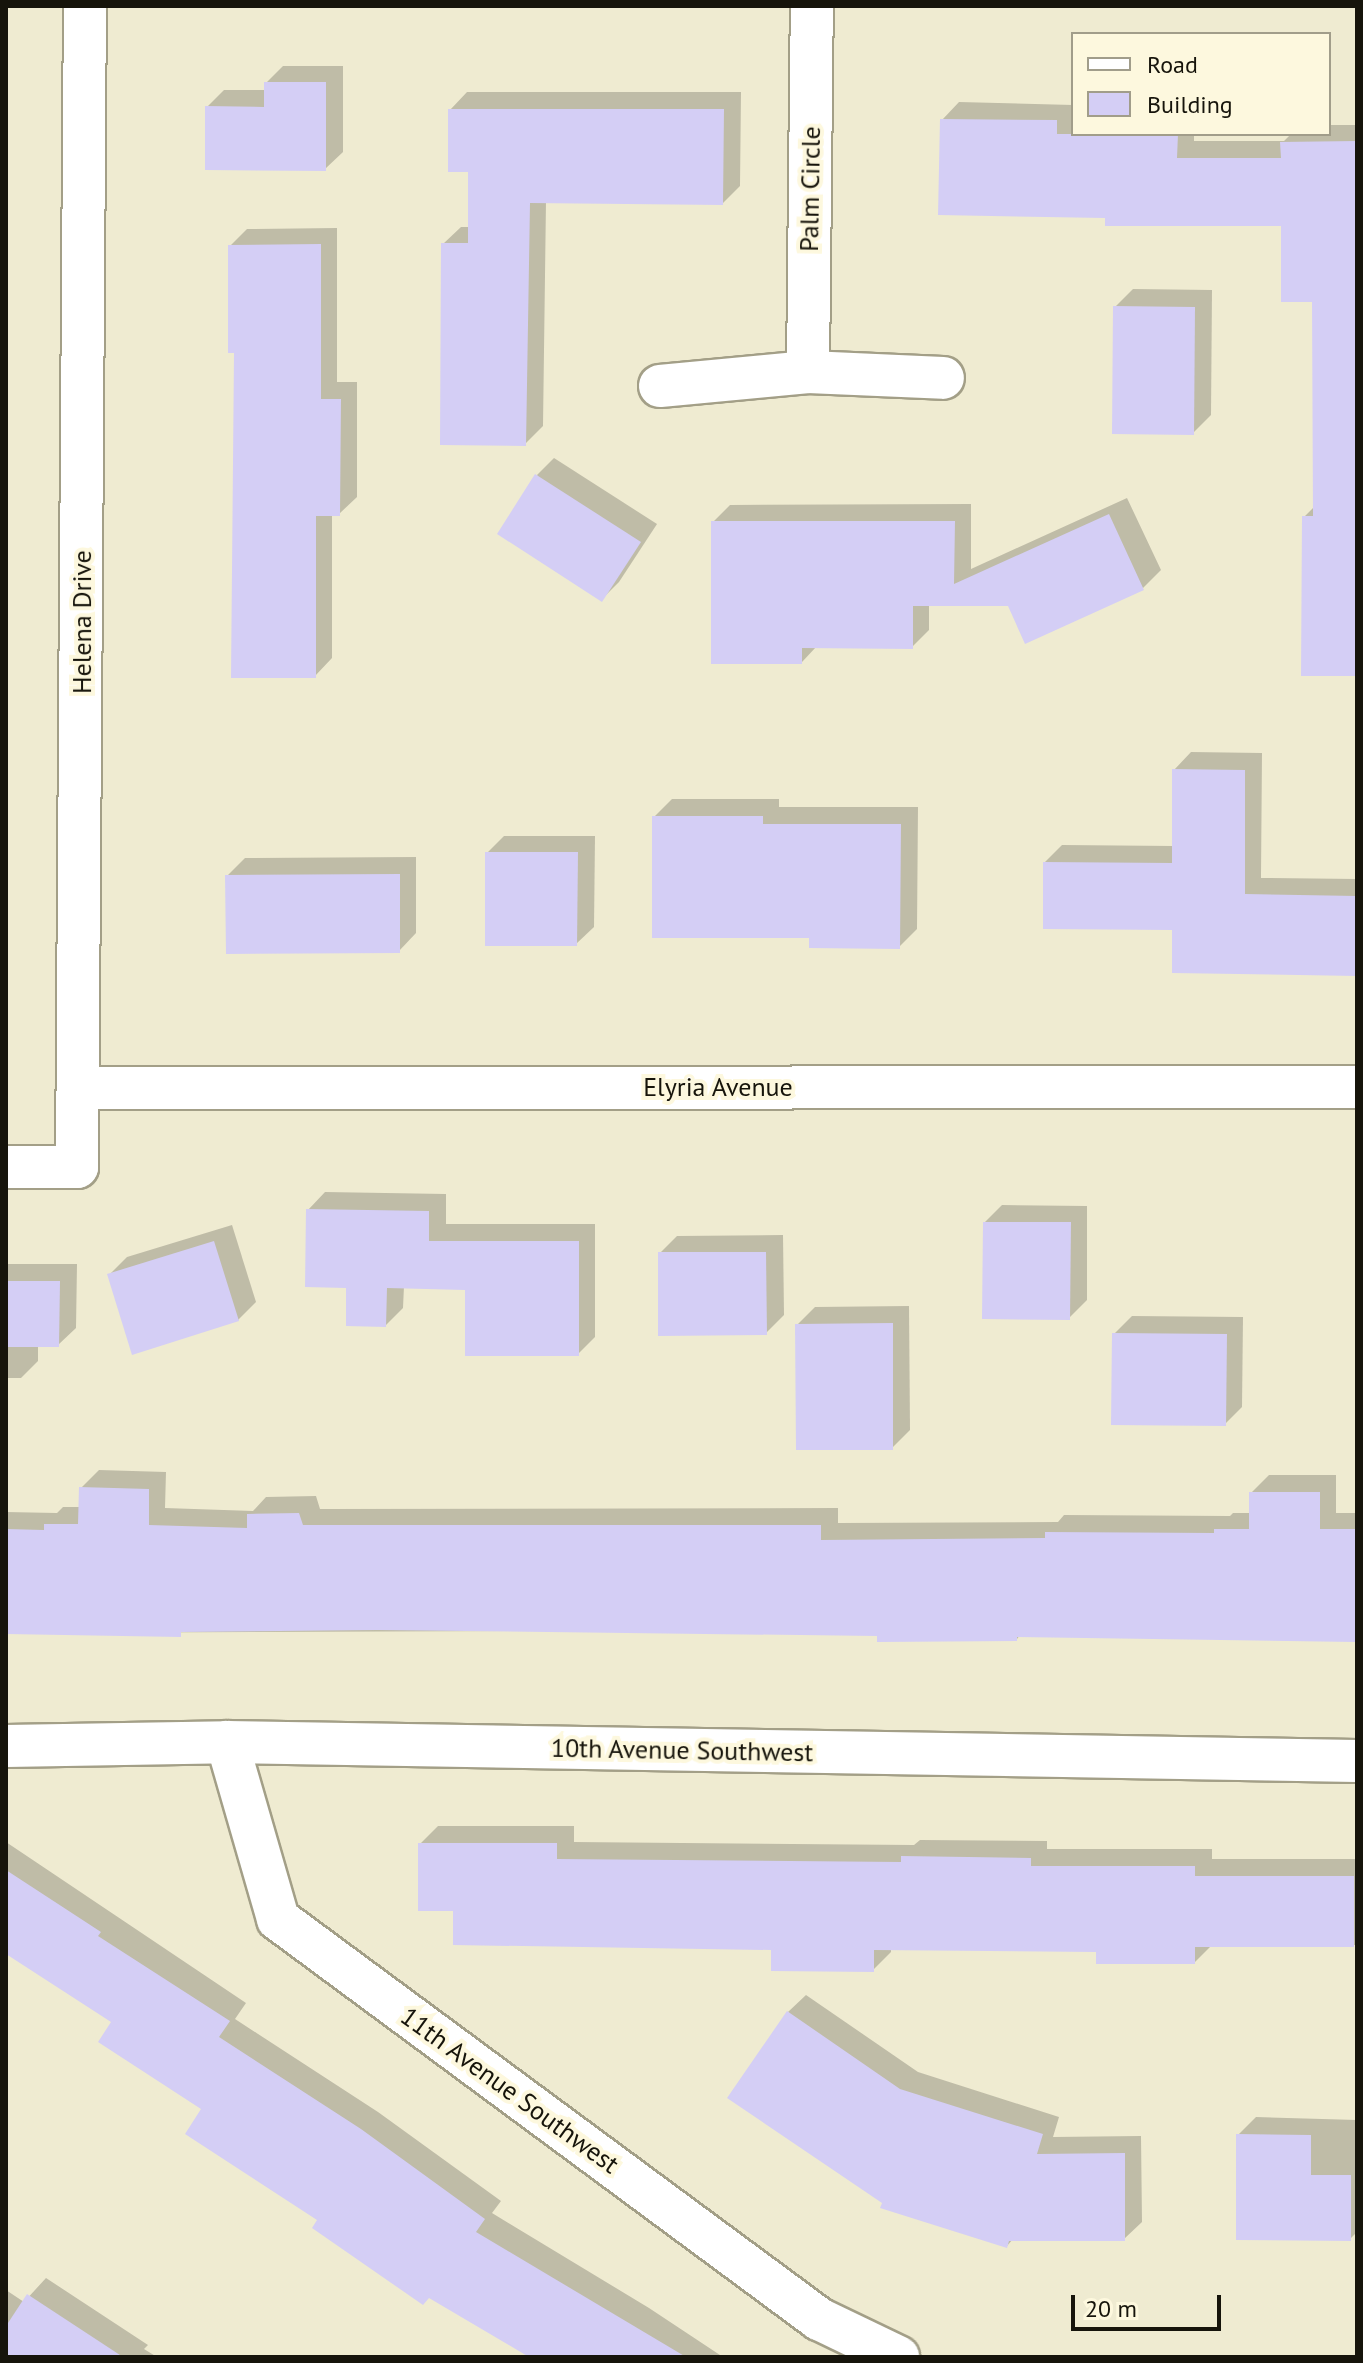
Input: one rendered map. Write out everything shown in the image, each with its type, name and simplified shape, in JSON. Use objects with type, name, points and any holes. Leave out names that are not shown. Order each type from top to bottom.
[{"type":"street","name":"Helena Drive","points":[[6,1167],[77,1167],[80,1088],[85,6]]},
{"type":"street","name":"Palm Circle","points":[[808,372],[812,6]]},
{"type":"street","points":[[660,386],[808,372],[943,378]]},
{"type":"street","name":"Elyria Avenue","points":[[80,1088],[1357,1087]]},
{"type":"street","name":"10th Avenue Southwest","points":[[6,1746],[227,1742],[1357,1761]]},
{"type":"street","name":"11th Avenue Southwest","points":[[227,1742],[278,1919],[819,2319],[898,2357]]},
{"type":"building","points":[[264,82],[326,82],[326,171],[205,170],[205,106],[264,107]]},
{"type":"building","points":[[448,109],[724,109],[723,205],[530,203],[526,446],[440,445],[441,243],[468,243],[468,172],[448,172]]},
{"type":"building","points":[[940,119],[1057,120],[1057,134],[1071,136],[1178,136],[1177,158],[1281,158],[1280,142],[1357,141],[1357,676],[1301,676],[1302,516],[1313,516],[1312,302],[1281,302],[1281,226],[1105,226],[1105,218],[938,215]]},
{"type":"building","points":[[321,244],[321,399],[341,399],[340,516],[316,516],[316,678],[231,678],[234,353],[228,353],[228,245]]},
{"type":"building","points":[[1113,306],[1195,307],[1194,435],[1112,434]]},
{"type":"building","points":[[535,474],[641,542],[602,602],[497,534]]},
{"type":"building","points":[[1109,514],[1144,590],[1025,644],[1008,606],[913,606],[913,649],[802,648],[802,664],[711,664],[711,521],[955,521],[954,584]]},
{"type":"building","points":[[1172,769],[1245,770],[1245,894],[1357,896],[1357,976],[1172,973],[1172,930],[1043,929],[1043,862],[1172,863]]},
{"type":"building","points":[[652,816],[763,816],[763,824],[901,824],[900,949],[809,948],[809,938],[652,938]]},
{"type":"building","points":[[485,852],[578,852],[577,946],[485,946]]},
{"type":"building","points":[[400,874],[400,953],[226,954],[225,875]]},
{"type":"building","points":[[306,1209],[429,1211],[429,1241],[579,1241],[579,1356],[465,1356],[465,1290],[387,1288],[386,1327],[346,1326],[346,1288],[305,1287]]},
{"type":"building","points":[[983,1222],[1071,1222],[1070,1320],[982,1319]]},
{"type":"building","points":[[214,1241],[239,1321],[132,1355],[107,1274]]},
{"type":"building","points":[[658,1252],[766,1252],[767,1335],[658,1336]]},
{"type":"building","points":[[6,1281],[60,1281],[59,1347],[6,1347]]},
{"type":"building","points":[[893,1323],[893,1450],[796,1450],[795,1324]]},
{"type":"building","points":[[1112,1333],[1227,1334],[1226,1426],[1111,1425]]},
{"type":"building","points":[[79,1487],[149,1489],[149,1525],[247,1528],[247,1514],[299,1513],[303,1525],[821,1525],[821,1540],[1045,1538],[1045,1532],[1214,1533],[1214,1529],[1249,1529],[1249,1492],[1320,1492],[1320,1529],[1355,1529],[1355,1642],[1017,1637],[1017,1641],[877,1642],[877,1636],[377,1630],[181,1632],[181,1637],[6,1634],[6,1529],[44,1530],[44,1524],[78,1524]]},
{"type":"building","points":[[418,1843],[557,1843],[557,1859],[901,1862],[901,1856],[1031,1858],[1031,1866],[1195,1866],[1195,1876],[1354,1876],[1354,1947],[1195,1947],[1195,1964],[1096,1964],[1096,1952],[874,1950],[874,1972],[771,1971],[771,1950],[453,1945],[453,1911],[418,1911]]},
{"type":"building","points":[[6,1870],[101,1932],[98,1936],[230,2021],[219,2037],[361,2129],[485,2219],[476,2232],[686,2357],[529,2357],[429,2298],[423,2305],[312,2228],[317,2220],[185,2134],[201,2109],[98,2042],[111,2022],[6,1954]]},
{"type":"building","points":[[787,2011],[900,2089],[1043,2134],[1037,2154],[1125,2153],[1125,2241],[1009,2241],[1007,2248],[880,2208],[882,2203],[727,2098]]},
{"type":"building","points":[[1236,2134],[1311,2135],[1311,2175],[1351,2175],[1351,2241],[1236,2240]]},
{"type":"building","points":[[27,2294],[123,2357],[6,2357],[6,2326]]}]
